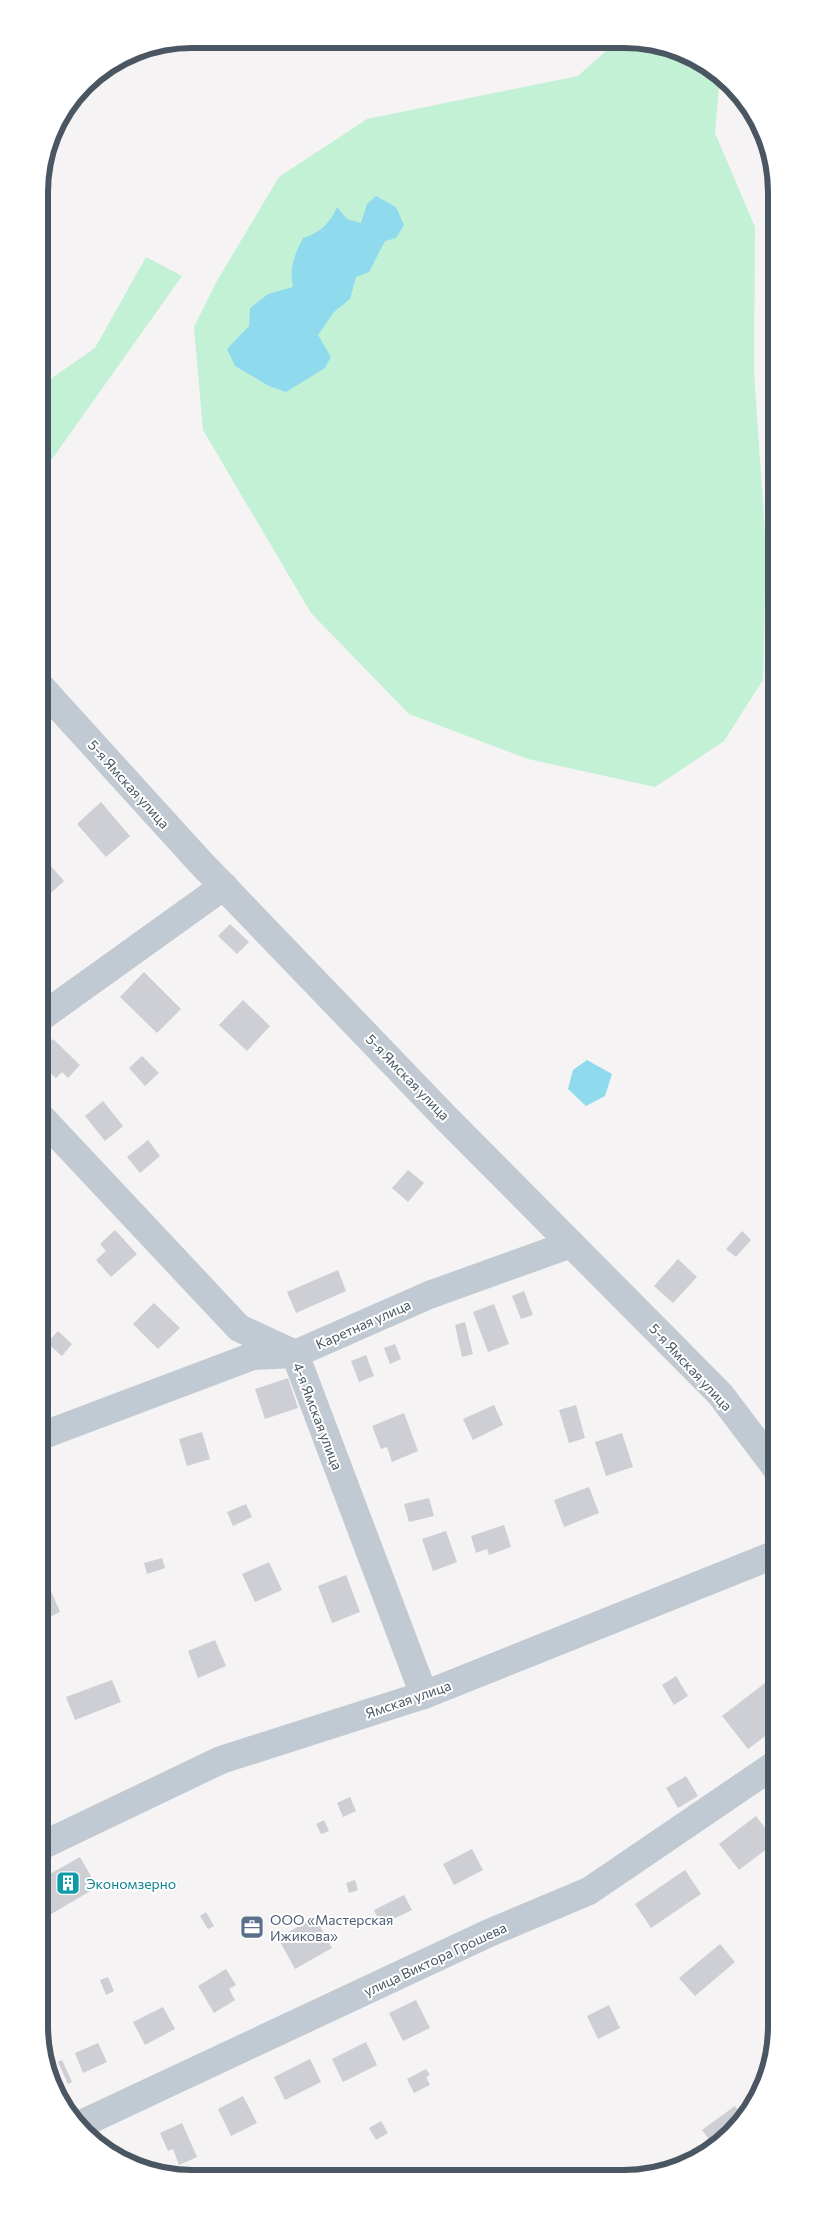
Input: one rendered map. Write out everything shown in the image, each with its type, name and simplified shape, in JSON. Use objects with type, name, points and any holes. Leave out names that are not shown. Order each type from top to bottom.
[{"type":"street","name":"5-я Ямская улица","points":[[48,695],[224,886],[445,1116],[720,1394],[768,1457]]},
{"type":"street","points":[[48,1012],[224,886]]},
{"type":"street","name":"4-я Ямская улица","points":[[48,1125],[239,1328],[295,1354],[424,1695]]},
{"type":"street","name":"Каретная улица","points":[[48,1433],[253,1356],[295,1354],[429,1295],[571,1244]]},
{"type":"street","name":"Ямская улица","points":[[48,1843],[221,1760],[424,1695],[768,1557]]},
{"type":"street","name":"улица Виктора Грошева","points":[[85,2122],[489,1933],[589,1891],[768,1768]]},
{"type":"green space","points":[[609,48],[624,48],[652,50],[671,55],[712,77],[719,84],[715,133],[755,227],[754,372],[766,548],[763,680],[724,741],[655,787],[528,759],[409,714],[311,613],[203,430],[194,327],[218,279],[279,177],[367,119],[578,76]]},
{"type":"green space","points":[[146,257],[182,276],[48,465],[48,384],[52,378],[95,348]]},
{"type":"water","points":[[376,196],[396,207],[404,225],[396,238],[385,241],[369,272],[356,277],[350,299],[334,312],[318,335],[331,357],[325,368],[286,392],[269,386],[235,366],[227,349],[249,326],[250,308],[268,294],[293,287],[293,262],[303,238],[324,227],[337,207],[347,219],[361,223],[367,204]]},
{"type":"water","points":[[587,1060],[612,1074],[605,1096],[586,1106],[568,1089],[573,1070]]},
{"type":"building","points":[[101,802],[130,836],[106,857],[77,824]]},
{"type":"building","points":[[48,863],[64,881],[48,896]]},
{"type":"building","points":[[230,924],[249,942],[237,954],[218,936]]},
{"type":"building","points":[[144,972],[181,1009],[157,1033],[120,997]]},
{"type":"building","points":[[243,1000],[270,1026],[247,1051],[219,1025]]},
{"type":"building","points":[[53,1039],[80,1065],[68,1078],[62,1072],[56,1078],[48,1071],[48,1044]]},
{"type":"building","points":[[142,1056],[159,1073],[145,1086],[129,1068]]},
{"type":"building","points":[[103,1101],[123,1126],[105,1141],[85,1116]]},
{"type":"building","points":[[148,1140],[160,1156],[140,1173],[127,1157]]},
{"type":"building","points":[[408,1170],[424,1183],[408,1202],[392,1188]]},
{"type":"building","points":[[115,1230],[137,1254],[111,1277],[96,1260],[106,1251],[100,1244]]},
{"type":"building","points":[[742,1231],[751,1240],[736,1257],[726,1249]]},
{"type":"building","points":[[678,1259],[697,1277],[673,1303],[654,1286]]},
{"type":"building","points":[[338,1270],[346,1291],[296,1313],[287,1292]]},
{"type":"building","points":[[524,1291],[533,1315],[521,1319],[512,1296]]},
{"type":"building","points":[[154,1303],[180,1328],[158,1349],[133,1324]]},
{"type":"building","points":[[494,1304],[509,1344],[488,1352],[473,1312]]},
{"type":"building","points":[[465,1322],[473,1354],[462,1357],[455,1325]]},
{"type":"building","points":[[58,1331],[72,1344],[62,1356],[48,1342]]},
{"type":"building","points":[[395,1344],[401,1359],[390,1364],[384,1348]]},
{"type":"building","points":[[366,1355],[374,1376],[359,1382],[351,1361]]},
{"type":"building","points":[[288,1378],[298,1408],[265,1419],[255,1389]]},
{"type":"building","points":[[494,1405],[503,1425],[473,1440],[463,1419]]},
{"type":"building","points":[[576,1405],[585,1438],[569,1443],[559,1410]]},
{"type":"building","points":[[404,1413],[418,1451],[392,1462],[387,1447],[381,1449],[372,1426]]},
{"type":"building","points":[[202,1432],[210,1459],[187,1466],[179,1439]]},
{"type":"building","points":[[622,1433],[633,1467],[606,1476],[595,1442]]},
{"type":"building","points":[[589,1487],[599,1513],[564,1527],[554,1500]]},
{"type":"building","points":[[429,1498],[434,1516],[409,1522],[404,1504]]},
{"type":"building","points":[[246,1504],[252,1517],[233,1526],[227,1512]]},
{"type":"building","points":[[504,1525],[511,1547],[489,1555],[487,1549],[476,1553],[471,1536]]},
{"type":"building","points":[[446,1531],[457,1562],[433,1571],[422,1539]]},
{"type":"building","points":[[162,1558],[165,1568],[147,1574],[144,1563]]},
{"type":"building","points":[[269,1562],[282,1590],[255,1602],[242,1574]]},
{"type":"building","points":[[346,1575],[360,1612],[332,1623],[318,1586]]},
{"type":"building","points":[[51,1591],[60,1612],[48,1618],[48,1592]]},
{"type":"building","points":[[215,1640],[226,1666],[198,1678],[188,1651]]},
{"type":"building","points":[[676,1676],[688,1696],[674,1705],[662,1685]]},
{"type":"building","points":[[112,1680],[121,1702],[75,1720],[66,1697]]},
{"type":"building","points":[[768,1681],[768,1734],[748,1749],[722,1716]]},
{"type":"building","points":[[686,1776],[698,1796],[678,1808],[666,1788]]},
{"type":"building","points":[[350,1797],[356,1811],[343,1817],[337,1803]]},
{"type":"building","points":[[756,1816],[768,1832],[768,1848],[739,1870],[719,1844]]},
{"type":"building","points":[[324,1820],[329,1831],[321,1834],[316,1824]]},
{"type":"building","points":[[472,1849],[483,1870],[454,1885],[443,1864]]},
{"type":"building","name":"Экономзерно","points":[[80,1857],[97,1887],[48,1916],[48,1875]]},
{"type":"building","points":[[685,1870],[701,1894],[651,1928],[635,1904]]},
{"type":"building","points":[[355,1880],[358,1890],[349,1893],[346,1883]]},
{"type":"building","points":[[404,1895],[412,1910],[381,1925],[374,1910]]},
{"type":"building","points":[[206,1912],[214,1926],[208,1929],[200,1916]]},
{"type":"building","points":[[315,1917],[332,1948],[295,1969],[278,1938]]},
{"type":"building","points":[[720,1944],[735,1962],[695,1996],[679,1978]]},
{"type":"building","points":[[226,1969],[236,1985],[229,1989],[235,2000],[214,2013],[198,1986]]},
{"type":"building","points":[[108,1977],[114,1991],[106,1995],[100,1980]]},
{"type":"building","points":[[416,2000],[430,2028],[403,2041],[389,2013]]},
{"type":"building","points":[[609,2005],[620,2028],[598,2039],[587,2016]]},
{"type":"building","points":[[163,2007],[175,2029],[145,2045],[133,2022]]},
{"type":"building","points":[[366,2042],[377,2065],[343,2082],[332,2059]]},
{"type":"building","points":[[98,2043],[107,2062],[83,2073],[75,2053]]},
{"type":"building","points":[[310,2059],[321,2082],[285,2100],[274,2077]]},
{"type":"building","points":[[62,2060],[72,2082],[68,2084],[58,2062]]},
{"type":"building","points":[[426,2069],[430,2075],[426,2077],[430,2085],[414,2093],[407,2079]]},
{"type":"building","points":[[243,2096],[257,2123],[231,2136],[218,2109]]},
{"type":"building","points":[[735,2106],[740,2113],[711,2142],[702,2130]]},
{"type":"building","points":[[381,2121],[388,2133],[376,2140],[369,2128]]},
{"type":"building","points":[[182,2123],[197,2157],[179,2165],[173,2149],[168,2151],[160,2133]]},
{"type":"place","name":"Экономзерно","points":[[68,1883]]},
{"type":"place","name":"ООО «Мастерская Ижикова»","points":[[252,1927]]}]
